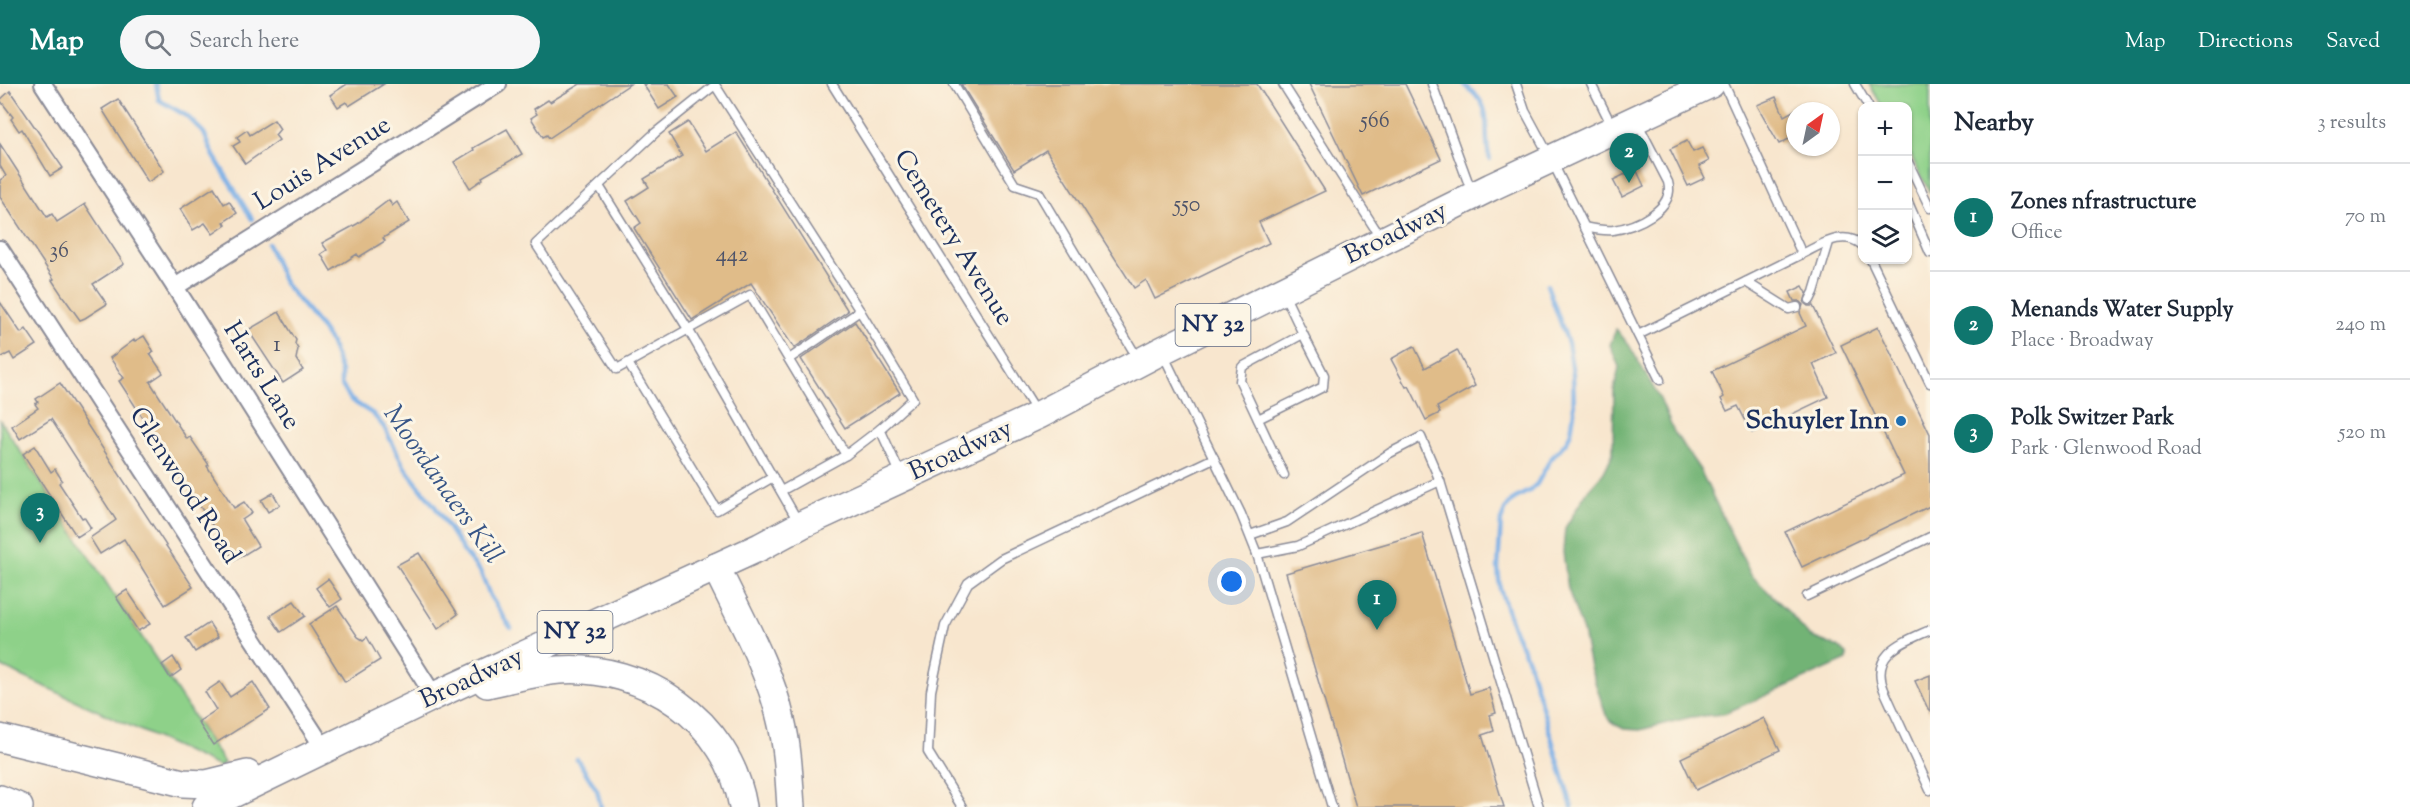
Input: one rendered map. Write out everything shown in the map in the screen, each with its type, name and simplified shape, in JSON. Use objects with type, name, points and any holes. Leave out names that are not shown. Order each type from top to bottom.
[{"type":"main road","name":"Broadway","points":[[206,807],[434,696],[716,567],[1039,414],[1382,241],[1711,84]]},
{"type":"main road","points":[[716,567],[763,667],[781,718],[786,746],[791,807]]},
{"type":"main road","points":[[434,696],[535,673],[560,670],[609,673],[633,679],[674,700],[708,731],[734,774],[743,807]]},
{"type":"main road","points":[[0,738],[194,784],[227,781],[325,750]]},
{"type":"main road","points":[[0,799],[19,807]]},
{"type":"street","name":"Harts Lane","points":[[43,84],[175,287],[434,696]]},
{"type":"street","name":"Louis Avenue","points":[[175,287],[498,84]]},
{"type":"street","name":"Glenwood Road","points":[[0,249],[325,750]]},
{"type":"lane","name":"Cemetery Avenue","points":[[832,84],[1039,414]]},
{"type":"lane","points":[[954,84],[1015,185],[1039,193],[1151,356],[1214,458],[1257,554],[1332,807]]},
{"type":"lane","points":[[1283,84],[1382,241]]},
{"type":"lane","points":[[1432,84],[1474,196]]},
{"type":"lane","points":[[1516,84],[1525,111],[1660,380]]},
{"type":"lane","points":[[1584,226],[1604,230],[1623,228],[1662,208],[1668,199],[1669,185],[1625,124],[1591,84]]},
{"type":"lane","points":[[1724,84],[1802,254]]},
{"type":"lane","points":[[1856,84],[1866,102]]},
{"type":"lane","points":[[781,491],[846,455],[880,429],[913,399],[860,311],[715,85],[655,134],[536,244],[617,369],[750,295],[846,455]]},
{"type":"lane","points":[[1912,170],[1930,208]]},
{"type":"lane","points":[[599,186],[688,329],[801,525]]},
{"type":"lane","points":[[1911,210],[1930,253]]},
{"type":"lane","points":[[1638,335],[1828,242],[1845,237],[1858,242]]},
{"type":"lane","points":[[1810,300],[1828,242]]},
{"type":"lane","points":[[1873,264],[1930,383]]},
{"type":"lane","points":[[1746,282],[1789,309],[1797,307]]},
{"type":"lane","points":[[1258,419],[1323,387],[1324,375],[1282,291]]},
{"type":"lane","points":[[789,359],[860,311]]},
{"type":"lane","points":[[1284,475],[1240,381],[1242,367],[1303,334]]},
{"type":"lane","points":[[628,363],[717,510],[772,477]]},
{"type":"lane","points":[[880,429],[903,478]]},
{"type":"lane","points":[[1250,535],[1287,522],[1390,453],[1421,437],[1440,481],[1539,807]]},
{"type":"lane","points":[[962,807],[928,753],[931,691],[945,626],[968,584],[1001,559],[1214,458]]},
{"type":"lane","points":[[1257,554],[1298,546],[1440,481]]},
{"type":"lane","points":[[1807,596],[1930,537]]},
{"type":"lane","points":[[1930,630],[1892,650],[1883,662],[1880,676],[1884,690],[1930,790]]},
{"type":"green space","points":[[1869,84],[1930,84],[1930,193],[1912,158],[1912,102],[1880,102]]},
{"type":"green space","points":[[1616,329],[1629,345],[1660,399],[1674,432],[1700,470],[1751,575],[1784,607],[1809,636],[1838,647],[1847,654],[1847,660],[1723,714],[1691,717],[1640,730],[1624,729],[1614,724],[1606,715],[1590,667],[1583,632],[1568,589],[1563,552],[1565,528],[1588,490],[1604,472],[1613,453],[1614,390],[1619,367],[1610,345]]},
{"type":"green space","points":[[0,420],[224,763],[220,767],[0,666]]},
{"type":"building","points":[[347,84],[384,84],[349,106],[346,102],[338,107],[330,95]]},
{"type":"building","points":[[580,84],[630,84],[549,138],[547,135],[543,137],[531,118],[537,114],[534,109]]},
{"type":"building","points":[[643,84],[669,84],[678,97],[659,109]]},
{"type":"building","points":[[961,84],[1257,84],[1325,191],[1259,222],[1269,243],[1155,299],[1146,280],[1134,288],[1046,150],[1014,170]]},
{"type":"building","points":[[1309,84],[1405,84],[1441,159],[1363,196]]},
{"type":"building","points":[[10,91],[63,168],[50,176],[22,129],[19,131],[11,119],[13,117],[0,100]]},
{"type":"building","points":[[1776,97],[1784,116],[1786,115],[1786,140],[1779,144],[1757,105]]},
{"type":"building","points":[[118,99],[164,171],[148,182],[102,109]]},
{"type":"building","points":[[274,120],[280,129],[275,135],[279,140],[245,164],[233,146],[240,142],[237,137],[247,130],[250,135]]},
{"type":"building","points":[[688,122],[706,151],[736,132],[848,311],[794,348],[751,283],[692,320],[634,228],[641,223],[627,201],[649,187],[644,179],[682,156],[669,134]]},
{"type":"building","points":[[507,129],[522,154],[482,177],[483,179],[470,188],[454,162],[474,150],[473,148]]},
{"type":"building","points":[[1687,141],[1693,152],[1702,148],[1709,161],[1699,166],[1705,178],[1688,186],[1670,149]]},
{"type":"building","points":[[0,144],[47,217],[52,214],[57,222],[85,204],[124,264],[93,284],[107,304],[85,318],[80,320],[62,295],[0,197],[0,180],[6,176],[0,166]]},
{"type":"building","points":[[1636,169],[1644,186],[1622,197],[1613,180]]},
{"type":"building","points":[[214,187],[224,204],[229,201],[237,213],[213,234],[205,223],[193,230],[180,209]]},
{"type":"building","points":[[389,200],[392,206],[397,202],[409,222],[383,238],[385,241],[359,257],[357,254],[331,271],[321,254],[327,250],[322,243],[357,224]]},
{"type":"building","points":[[1803,286],[1807,293],[1804,303],[1813,306],[1836,353],[1813,364],[1828,397],[1752,433],[1738,406],[1727,411],[1721,399],[1724,397],[1712,371],[1806,326],[1800,313],[1803,305],[1799,301],[1794,301],[1790,292]]},
{"type":"building","points":[[0,302],[21,333],[26,329],[37,345],[14,360],[10,353],[0,358]]},
{"type":"building","points":[[279,312],[296,340],[295,344],[298,349],[296,359],[303,370],[283,383],[248,330]]},
{"type":"building","points":[[855,322],[900,393],[845,428],[801,359]]},
{"type":"building","points":[[1878,327],[1930,434],[1930,506],[1802,567],[1785,532],[1904,475],[1841,345]]},
{"type":"building","points":[[144,336],[154,352],[150,354],[163,373],[150,382],[187,439],[190,437],[209,465],[207,466],[234,508],[244,502],[252,513],[242,520],[258,546],[234,561],[119,381],[124,378],[110,358],[134,340]]},
{"type":"building","points":[[1414,346],[1425,368],[1457,350],[1475,386],[1437,407],[1440,413],[1426,420],[1409,386],[1406,387],[1391,359]]},
{"type":"building","points":[[60,383],[193,587],[165,605],[124,539],[100,554],[90,538],[116,520],[51,419],[20,439],[12,426],[38,408],[35,404],[38,402],[36,399]]},
{"type":"building","points":[[35,446],[51,472],[55,469],[62,480],[59,483],[91,528],[77,537],[23,454]]},
{"type":"building","points":[[273,493],[280,505],[268,512],[261,500]]},
{"type":"building","points":[[1422,533],[1470,694],[1489,688],[1496,713],[1490,715],[1494,731],[1482,735],[1504,807],[1356,807],[1286,573]]},
{"type":"building","points":[[419,553],[458,614],[438,629],[397,565]]},
{"type":"building","points":[[328,579],[342,599],[330,607],[316,588]]},
{"type":"building","points":[[127,590],[150,624],[138,631],[116,597]]},
{"type":"building","points":[[294,601],[305,616],[281,632],[270,616]]},
{"type":"building","points":[[337,606],[358,637],[363,640],[367,637],[380,660],[345,682],[309,624]]},
{"type":"building","points":[[209,623],[218,637],[195,652],[186,638]]},
{"type":"building","points":[[173,657],[181,670],[170,678],[162,665]]},
{"type":"building","points":[[1930,675],[1930,713],[1915,681]]},
{"type":"building","points":[[220,682],[230,697],[253,682],[270,709],[213,745],[198,722],[216,710],[205,692]]},
{"type":"building","points":[[1764,718],[1780,750],[1696,790],[1681,758]]},
{"type":"waterway","name":"Moordanaers Kill","points":[[156,84],[159,100],[187,116],[204,133],[214,156],[252,219]]},
{"type":"waterway","points":[[1464,84],[1478,97],[1484,108],[1490,159]]},
{"type":"waterway","name":"Moordanaers Kill","points":[[268,244],[284,283],[331,343],[341,372],[341,384],[351,400],[373,414],[384,427],[405,468],[436,508],[466,555],[480,571],[490,596],[511,628]]},
{"type":"waterway","points":[[1547,285],[1568,343],[1573,374],[1574,412],[1571,432],[1567,441],[1550,460],[1537,484],[1514,499],[1506,508],[1501,520],[1498,568],[1500,589],[1514,630],[1528,660],[1572,807]]},
{"type":"waterway","name":"Moordanaers Kill","points":[[577,759],[597,790],[601,807]]},
{"type":"place","name":"Menands Water Supply","points":[[1629,183]]},
{"type":"place","name":"Schuyler Inn","points":[[1901,421]]},
{"type":"place","name":"Polk Switzer Park","points":[[40,543]]},
{"type":"place","name":"Zones nfrastructure","points":[[1377,630]]}]
